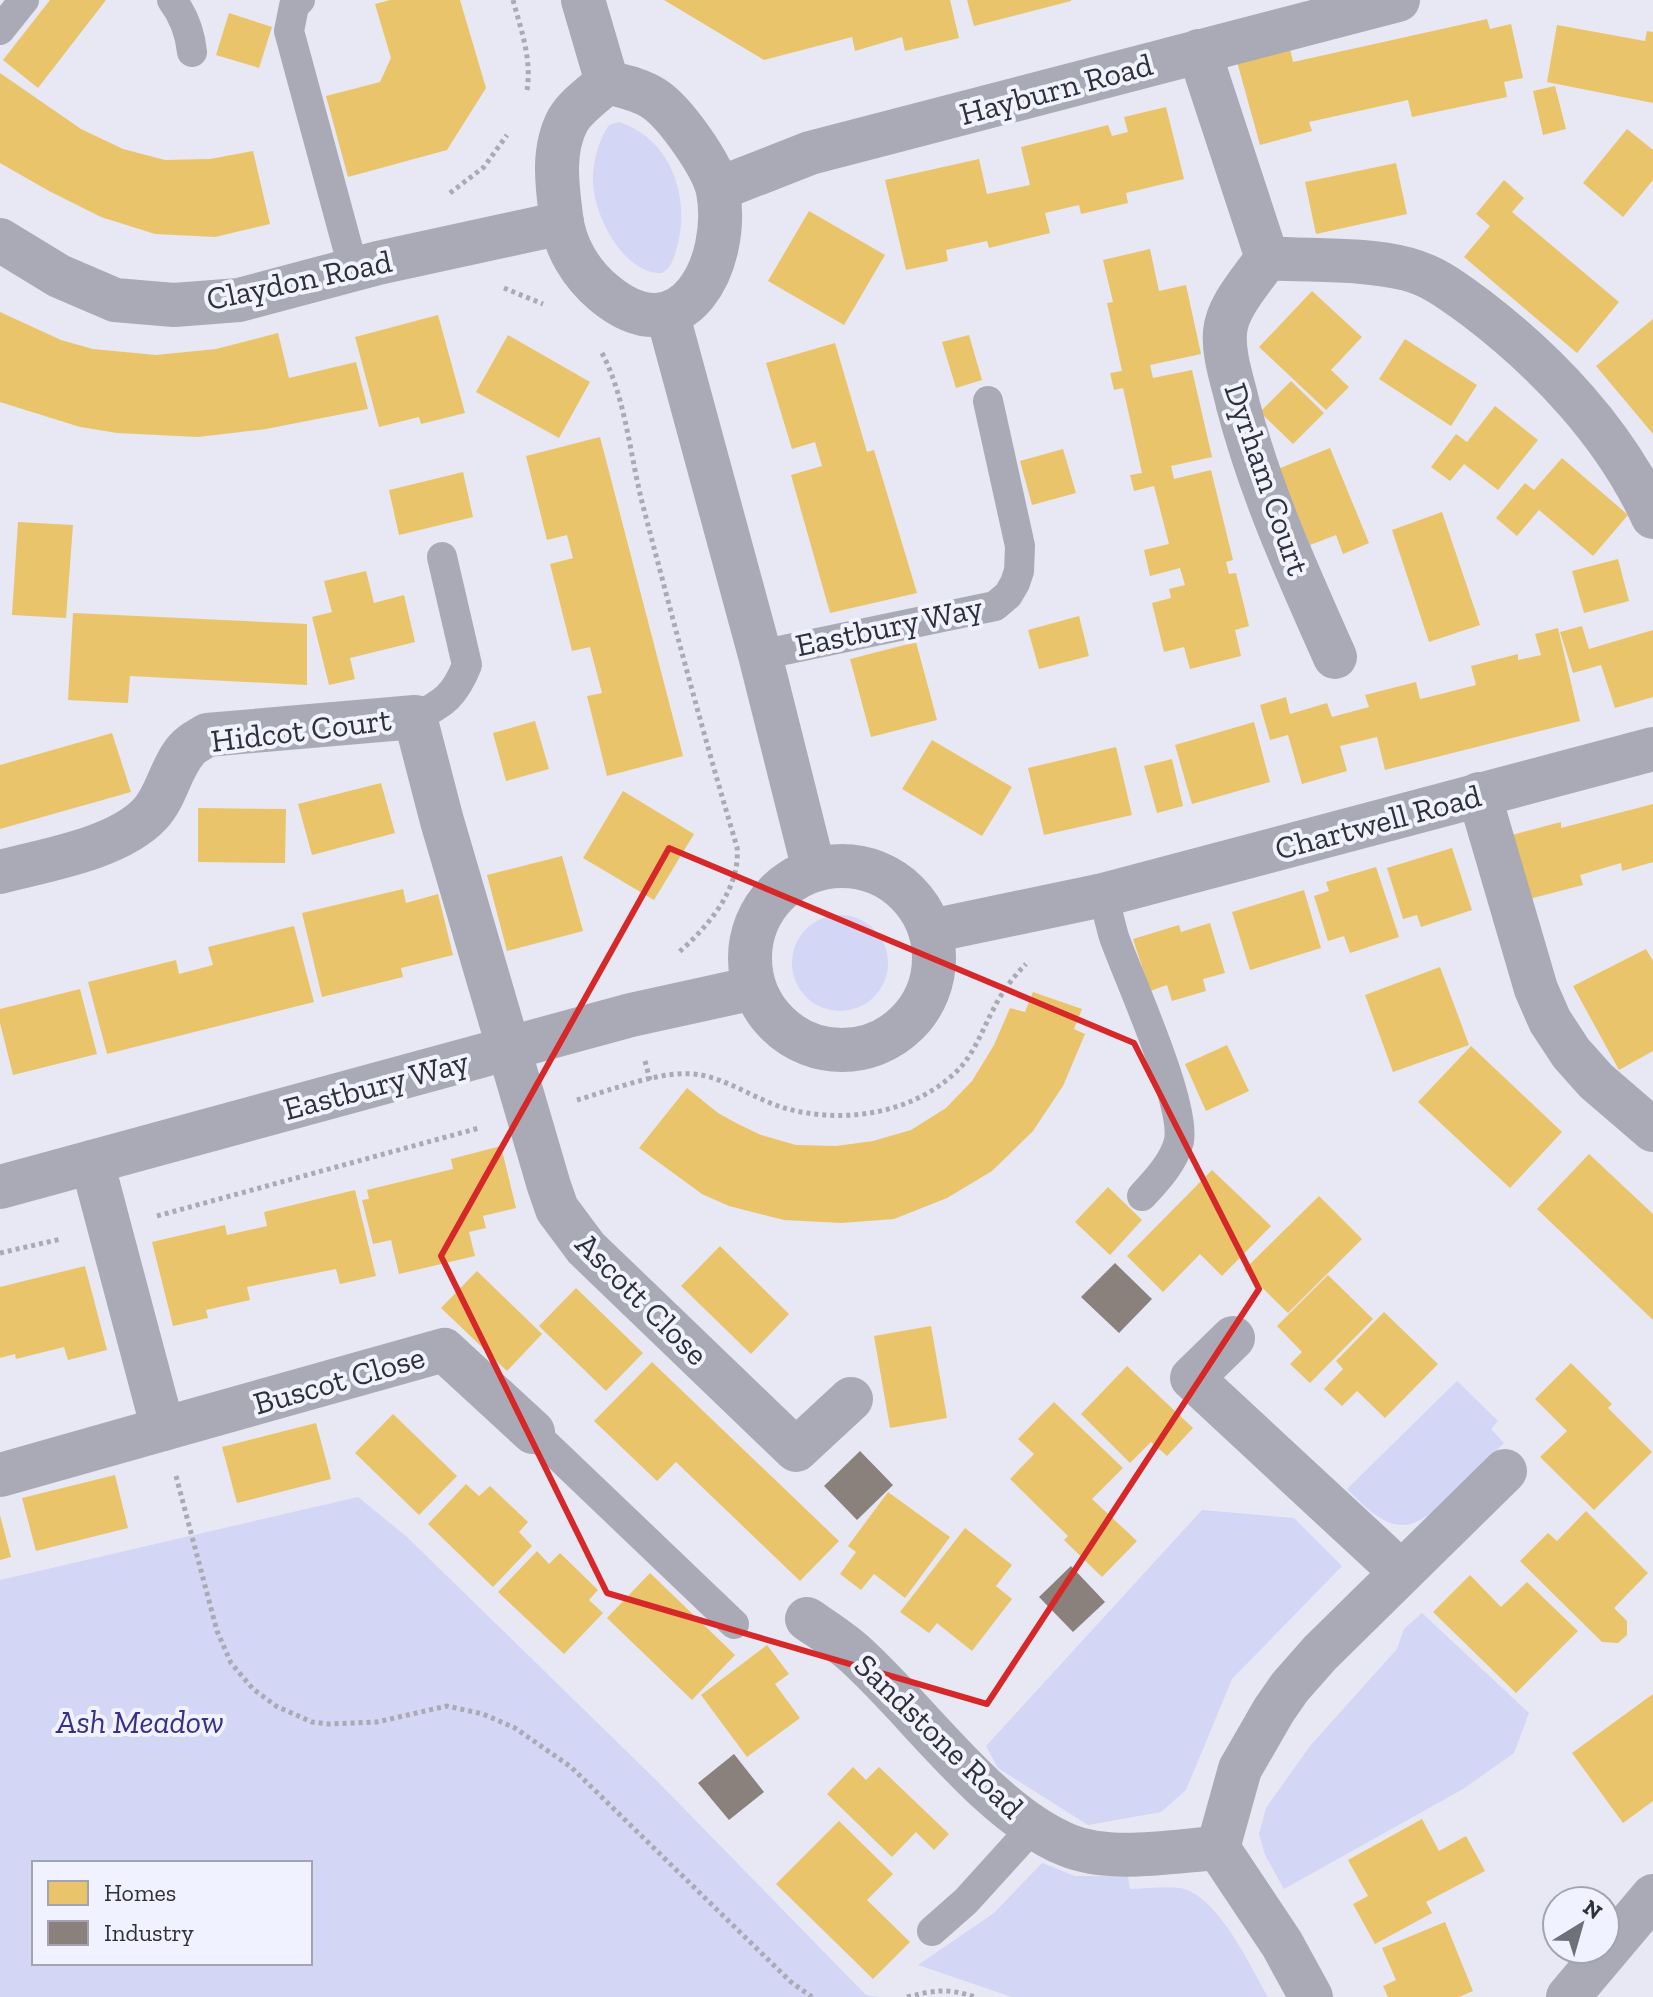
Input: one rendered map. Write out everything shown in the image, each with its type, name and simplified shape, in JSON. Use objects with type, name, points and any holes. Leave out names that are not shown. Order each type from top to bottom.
[{"type":"street","points":[[583,0],[607,82]]},
{"type":"street","name":"Hayburn Road","points":[[718,189],[810,153],[1398,0]]},
{"type":"street","points":[[1199,51],[1267,258],[1363,263],[1408,269],[1441,282],[1493,321],[1566,390],[1649,496]]},
{"type":"street","points":[[607,82],[632,88],[654,99],[676,119],[693,140],[718,189],[719,245],[709,270],[686,305],[668,316],[639,314],[617,304],[588,280],[574,257],[562,223],[556,178],[559,145],[569,119],[607,82]]},
{"type":"street","name":"Claydon Road","points":[[0,240],[59,276],[115,300],[174,305],[239,300],[378,263],[562,223]]},
{"type":"street","name":"Dyrham Court","points":[[1267,258],[1230,315],[1225,331],[1226,351],[1246,436],[1272,515],[1335,657]]},
{"type":"street","name":"Eastbury Way","points":[[668,316],[760,655],[814,870]]},
{"type":"street","name":"Hidcot Court","points":[[0,872],[116,838],[140,823],[158,804],[188,747],[207,735],[415,717],[509,1049]]},
{"type":"street","name":"Chartwell Road","points":[[931,931],[1103,895],[1653,749]]},
{"type":"street","points":[[1479,794],[1536,989],[1550,1021],[1571,1053],[1596,1081],[1653,1130]]},
{"type":"street","points":[[843,866],[871,871],[897,884],[917,905],[931,931],[934,961],[928,990],[913,1016],[891,1036],[864,1047],[834,1050],[805,1042],[780,1027],[761,1004],[754,988],[750,949],[756,923],[770,900],[789,882],[814,870],[843,866]]},
{"type":"street","name":"Eastbury Way","points":[[0,1187],[631,1015],[754,988]]},
{"type":"street","name":"Ascott Close","points":[[509,1049],[557,1209],[586,1248],[796,1450],[851,1399]]},
{"type":"street","points":[[92,1162],[163,1429]]},
{"type":"street","points":[[1233,1338],[1192,1378],[1401,1572]]},
{"type":"street","name":"Buscot Close","points":[[0,1475],[444,1350],[533,1432]]},
{"type":"street","points":[[1311,1997],[1282,1944],[1218,1848],[1240,1769],[1274,1710],[1320,1653],[1505,1471]]},
{"type":"street","name":"Sandstone Road","points":[[807,1619],[855,1654],[994,1795],[1034,1826],[1068,1846],[1096,1852],[1132,1854],[1218,1848]]},
{"type":"street","points":[[1568,1997],[1653,1896]]},
{"type":"lane","points":[[0,30],[24,0]]},
{"type":"lane","points":[[172,0],[182,13],[192,52]]},
{"type":"lane","points":[[300,0],[294,6],[289,31],[354,271]]},
{"type":"lane","name":"Eastbury Way","points":[[760,655],[995,606],[1008,595],[1019,571],[1020,546],[988,401]]},
{"type":"lane","name":"Hidcot Court","points":[[415,717],[439,707],[453,693],[467,665],[442,557]]},
{"type":"lane","points":[[1103,895],[1113,933],[1171,1090],[1180,1130],[1175,1152],[1142,1196]]},
{"type":"lane","points":[[533,1432],[734,1624]]},
{"type":"lane","points":[[932,1931],[966,1901],[1034,1826]]},
{"type":"path","points":[[513,0],[528,57],[530,73],[526,96]]},
{"type":"path","points":[[441,199],[484,167],[515,123]]},
{"type":"path","points":[[498,286],[555,311]]},
{"type":"path","points":[[598,348],[610,372],[618,400],[692,693],[739,861],[724,900],[674,957]]},
{"type":"path","points":[[0,1253],[110,1227],[650,1080],[682,1074],[702,1075],[768,1102],[803,1112],[861,1115],[889,1109],[916,1100],[958,1070],[975,1049],[993,1008],[1011,980],[1034,959]]},
{"type":"path","points":[[631,1015],[650,1080]]},
{"type":"path","points":[[163,1429],[217,1631],[231,1663],[253,1689],[276,1706],[312,1722],[377,1722],[447,1706],[483,1714],[515,1728],[571,1767],[791,1982],[812,1997]]},
{"type":"path","points":[[907,1997],[935,1990],[954,1990],[975,1997]]},
{"type":"highlighted area","points":[[669,848],[1134,1043],[1259,1289],[987,1704],[607,1593],[441,1256]]},
{"type":"green space","points":[[619,122],[637,130],[652,142],[673,172],[679,190],[681,228],[674,258],[662,273],[648,271],[623,253],[612,239],[598,208],[593,179],[595,158],[609,125]]},
{"type":"green space","points":[[840,915],[858,918],[874,929],[885,945],[888,963],[885,981],[874,997],[858,1008],[840,1011],[822,1008],[806,997],[795,981],[792,963],[795,945],[806,929],[822,918]]},
{"type":"green space","points":[[1457,1381],[1498,1421],[1491,1429],[1504,1443],[1429,1515],[1404,1525],[1380,1518],[1347,1489]]},
{"type":"green space","name":"Ash Meadow","points":[[358,1497],[407,1537],[657,1781],[866,1995],[878,1997],[0,1997],[0,1580]]},
{"type":"green space","points":[[1202,1510],[1294,1518],[1342,1566],[1232,1679],[1186,1790],[1161,1812],[1088,1825],[998,1768],[986,1746]]},
{"type":"green space","points":[[1422,1613],[1529,1713],[1514,1753],[1463,1789],[1284,1889],[1265,1855],[1259,1834],[1266,1808],[1310,1746],[1397,1649],[1404,1629]]},
{"type":"green space","points":[[1042,1863],[1075,1876],[1128,1876],[1130,1889],[1174,1887],[1194,1893],[1220,1917],[1268,1997],[1012,1997],[918,1965],[994,1913]]},
{"type":"building: Homes","points":[[50,0],[106,0],[38,88],[3,60]]},
{"type":"building: Homes","points":[[390,0],[460,0],[486,88],[447,150],[348,177],[326,96],[380,82],[391,58],[375,4]]},
{"type":"building: Homes","points":[[664,0],[950,0],[959,38],[905,51],[902,37],[855,51],[852,37],[764,60]]},
{"type":"building: Homes","points":[[967,0],[1071,0],[1071,1],[974,26]]},
{"type":"building: Homes","points":[[229,13],[272,27],[259,68],[216,55]]},
{"type":"building: Homes","points":[[1487,19],[1490,29],[1511,24],[1523,78],[1504,82],[1507,97],[1412,117],[1408,100],[1309,122],[1312,131],[1260,145],[1236,58],[1289,44],[1293,62]]},
{"type":"building: Homes","points":[[1557,25],[1645,41],[1647,31],[1653,32],[1653,103],[1547,82]]},
{"type":"building: Homes","points":[[0,73],[81,129],[123,149],[165,160],[210,159],[253,151],[270,224],[215,237],[155,234],[101,217],[49,191],[0,163]]},
{"type":"building: Homes","points":[[1555,86],[1566,129],[1543,135],[1533,91]]},
{"type":"building: Homes","points":[[1166,107],[1184,179],[1126,193],[1128,203],[1081,214],[1079,205],[1045,213],[1050,233],[989,248],[987,241],[946,250],[948,261],[906,270],[885,180],[979,159],[987,194],[1030,185],[1021,147],[1108,125],[1112,136],[1128,132],[1124,117]]},
{"type":"building: Homes","points":[[1627,129],[1653,150],[1653,180],[1623,217],[1583,183]]},
{"type":"building: Homes","points":[[1396,163],[1407,214],[1316,234],[1305,182]]},
{"type":"building: Homes","points":[[1504,180],[1524,198],[1512,212],[1619,302],[1577,353],[1464,257],[1490,226],[1476,214]]},
{"type":"building: Homes","points":[[809,211],[885,255],[844,325],[768,281]]},
{"type":"building: Homes","points":[[1150,249],[1159,291],[1186,285],[1201,354],[1150,365],[1153,378],[1192,370],[1212,457],[1171,466],[1174,479],[1211,470],[1233,560],[1226,562],[1229,574],[1236,573],[1249,626],[1235,630],[1241,656],[1190,669],[1184,647],[1164,652],[1152,603],[1171,598],[1169,589],[1185,585],[1180,568],[1150,576],[1144,550],[1169,544],[1154,486],[1134,491],[1130,475],[1142,473],[1123,388],[1114,390],[1110,373],[1122,371],[1107,303],[1113,302],[1103,260]]},
{"type":"building: Homes","points":[[1312,291],[1362,337],[1331,370],[1349,387],[1326,410],[1259,347]]},
{"type":"building: Homes","points":[[0,312],[61,340],[93,349],[156,355],[216,349],[278,333],[289,378],[356,362],[368,409],[266,429],[198,437],[117,433],[80,427],[0,402]]},
{"type":"building: Homes","points":[[438,315],[465,413],[421,424],[419,417],[379,427],[355,337]]},
{"type":"building: Homes","points":[[1653,319],[1653,434],[1596,366]]},
{"type":"building: Homes","points":[[508,335],[590,382],[559,438],[476,392]]},
{"type":"building: Homes","points":[[969,335],[982,380],[956,388],[942,342]]},
{"type":"building: Homes","points":[[1405,339],[1477,385],[1451,426],[1379,379]]},
{"type":"building: Homes","points":[[835,343],[867,452],[874,450],[917,593],[830,613],[791,475],[822,466],[815,442],[792,449],[766,363]]},
{"type":"building: Homes","points":[[1291,381],[1324,413],[1293,444],[1260,412]]},
{"type":"building: Homes","points":[[1495,406],[1538,440],[1498,490],[1464,464],[1450,481],[1431,467],[1456,434],[1467,442]]},
{"type":"building: Homes","points":[[600,437],[683,756],[607,776],[587,696],[602,693],[590,647],[572,651],[550,564],[573,558],[567,535],[547,540],[526,456]]},
{"type":"building: Homes","points":[[1330,448],[1369,543],[1343,554],[1336,535],[1310,545],[1278,469]]},
{"type":"building: Homes","points":[[1063,449],[1076,493],[1032,505],[1020,461]]},
{"type":"building: Homes","points":[[1562,458],[1628,515],[1593,556],[1539,510],[1517,536],[1496,518],[1525,483],[1534,490]]},
{"type":"building: Homes","points":[[463,472],[473,517],[399,535],[389,490]]},
{"type":"building: Homes","points":[[1442,512],[1480,625],[1429,642],[1392,530]]},
{"type":"building: Homes","points":[[18,522],[73,525],[66,618],[12,615]]},
{"type":"building: Homes","points":[[1618,559],[1629,601],[1584,613],[1572,571]]},
{"type":"building: Homes","points":[[366,571],[374,603],[404,595],[415,642],[350,658],[355,679],[329,685],[312,617],[332,612],[324,581]]},
{"type":"building: Homes","points":[[73,613],[307,624],[307,685],[130,676],[128,703],[68,700]]},
{"type":"building: Homes","points":[[1079,616],[1089,656],[1039,669],[1028,630]]},
{"type":"building: Homes","points":[[1582,626],[1589,649],[1653,630],[1653,697],[1615,708],[1601,665],[1573,673],[1560,632]]},
{"type":"building: Homes","points":[[1558,628],[1580,721],[1385,770],[1377,737],[1340,746],[1347,771],[1302,784],[1288,735],[1270,740],[1260,705],[1286,697],[1290,714],[1327,703],[1332,717],[1369,707],[1365,695],[1416,682],[1420,699],[1476,685],[1471,666],[1518,654],[1518,660],[1541,655],[1535,634]]},
{"type":"building: Homes","points":[[916,642],[937,720],[871,737],[850,659]]},
{"type":"building: Homes","points":[[535,721],[549,769],[506,781],[493,733]]},
{"type":"building: Homes","points":[[1254,722],[1270,782],[1192,804],[1175,745]]},
{"type":"building: Homes","points":[[112,733],[131,792],[0,829],[0,765]]},
{"type":"building: Homes","points":[[932,740],[1012,787],[982,836],[902,789]]},
{"type":"building: Homes","points":[[1116,747],[1132,815],[1044,835],[1028,768]]},
{"type":"building: Homes","points":[[1172,759],[1183,806],[1157,813],[1144,766]]},
{"type":"building: Homes","points":[[381,783],[395,833],[312,855],[298,804]]},
{"type":"building: Homes","points":[[623,791],[694,834],[654,900],[583,858]]},
{"type":"building: Homes","points":[[1653,804],[1653,862],[1622,871],[1621,863],[1580,875],[1583,885],[1529,899],[1512,835],[1561,822],[1561,828]]},
{"type":"building: Homes","points":[[198,808],[286,809],[285,863],[198,862]]},
{"type":"building: Homes","points":[[1452,848],[1472,910],[1421,927],[1417,915],[1403,919],[1387,868]]},
{"type":"building: Homes","points":[[562,856],[583,931],[507,951],[487,875]]},
{"type":"building: Homes","points":[[1376,867],[1399,937],[1350,953],[1344,936],[1328,941],[1314,896],[1329,891],[1326,882]]},
{"type":"building: Homes","points":[[403,889],[406,903],[438,894],[453,955],[401,968],[403,977],[322,997],[302,913]]},
{"type":"building: Homes","points":[[1304,890],[1321,948],[1250,970],[1232,912]]},
{"type":"building: Homes","points":[[1210,923],[1225,973],[1203,979],[1206,991],[1172,1001],[1167,985],[1150,991],[1133,939],[1179,925],[1181,932]]},
{"type":"building: Homes","points":[[294,926],[314,1002],[107,1054],[88,982],[176,960],[179,974],[213,965],[208,947]]},
{"type":"building: Homes","points":[[1646,949],[1653,961],[1653,1051],[1619,1070],[1573,986]]},
{"type":"building: Homes","points":[[1440,967],[1469,1045],[1393,1072],[1365,995]]},
{"type":"building: Homes","points":[[80,989],[97,1054],[13,1075],[0,1023],[0,1009]]},
{"type":"building: Homes","points":[[1033,992],[1082,1009],[1074,1029],[1085,1034],[1063,1086],[1033,1131],[992,1171],[947,1198],[894,1219],[841,1223],[784,1220],[729,1206],[702,1194],[639,1148],[687,1088],[718,1113],[738,1124],[761,1135],[796,1145],[836,1146],[873,1141],[911,1130],[946,1108],[972,1081],[994,1045],[1010,1008],[1025,1012]]},
{"type":"building: Homes","points":[[1227,1045],[1249,1091],[1206,1111],[1185,1064]]},
{"type":"building: Homes","points":[[1471,1046],[1562,1132],[1510,1188],[1418,1102]]},
{"type":"building: Homes","points":[[501,1146],[516,1208],[483,1216],[486,1228],[469,1232],[475,1256],[399,1274],[391,1240],[373,1244],[362,1200],[369,1199],[367,1190],[453,1169],[451,1159]]},
{"type":"building: Homes","points":[[1589,1154],[1653,1214],[1653,1320],[1537,1209]]},
{"type":"building: Homes","points":[[1212,1170],[1271,1226],[1222,1276],[1200,1254],[1163,1292],[1127,1256]]},
{"type":"building: Homes","points":[[1108,1187],[1142,1220],[1110,1255],[1075,1222]]},
{"type":"building: Homes","points":[[355,1190],[376,1276],[340,1284],[336,1269],[247,1287],[250,1300],[206,1310],[208,1318],[173,1326],[152,1242],[225,1225],[227,1235],[267,1226],[264,1212]]},
{"type":"building: Homes","points":[[1319,1196],[1362,1239],[1288,1313],[1244,1270]]},
{"type":"building: Homes","points":[[720,1246],[789,1314],[751,1354],[681,1286]]},
{"type":"building: Homes","points":[[85,1266],[107,1350],[68,1360],[64,1347],[16,1359],[15,1354],[0,1358],[0,1287]]},
{"type":"building: Homes","points":[[477,1271],[542,1334],[507,1371],[441,1308]]},
{"type":"building: Homes","points":[[1328,1275],[1373,1319],[1310,1383],[1290,1364],[1302,1352],[1277,1326]]},
{"type":"building: Homes","points":[[576,1288],[643,1353],[606,1391],[539,1326]]},
{"type":"building: Homes","points":[[1384,1312],[1438,1364],[1385,1418],[1357,1391],[1342,1406],[1324,1389],[1343,1369],[1336,1361]]},
{"type":"building: Homes","points":[[931,1326],[947,1418],[890,1428],[874,1336]]},
{"type":"building: Homes","points":[[652,1362],[839,1541],[800,1581],[676,1462],[657,1481],[594,1421]]},
{"type":"building: Homes","points":[[1571,1363],[1612,1404],[1608,1408],[1652,1452],[1594,1510],[1540,1457],[1567,1431],[1535,1399]]},
{"type":"building: Homes","points":[[1127,1366],[1193,1428],[1167,1456],[1151,1442],[1130,1463],[1081,1414]]},
{"type":"building: Homes","points":[[1054,1402],[1123,1468],[1092,1499],[1137,1541],[1102,1577],[1064,1540],[1068,1536],[1010,1479],[1034,1454],[1018,1439]]},
{"type":"building: Homes","points":[[393,1414],[457,1476],[419,1515],[355,1453]]},
{"type":"building: Homes","points":[[316,1423],[331,1479],[237,1503],[222,1447]]},
{"type":"building: Homes","points":[[115,1475],[128,1528],[36,1551],[22,1498]]},
{"type":"building: Homes","points":[[466,1484],[479,1496],[490,1486],[528,1522],[519,1532],[532,1546],[493,1587],[428,1524]]},
{"type":"building: Homes","points":[[888,1492],[950,1537],[905,1598],[874,1574],[861,1590],[840,1574],[856,1552],[848,1546]]},
{"type":"building: Homes","points":[[1586,1511],[1648,1573],[1614,1608],[1627,1621],[1627,1635],[1618,1643],[1602,1642],[1520,1561],[1548,1533],[1557,1541]]},
{"type":"building: Homes","points":[[0,1515],[11,1557],[0,1560]]},
{"type":"building: Homes","points":[[965,1528],[1012,1565],[996,1586],[1012,1599],[972,1651],[937,1623],[929,1633],[900,1612]]},
{"type":"building: Homes","points":[[537,1551],[549,1564],[560,1553],[598,1590],[589,1600],[603,1613],[564,1654],[498,1592]]},
{"type":"building: Homes","points":[[650,1573],[735,1655],[692,1700],[607,1618]]},
{"type":"building: Homes","points":[[1470,1575],[1501,1607],[1527,1582],[1578,1631],[1516,1693],[1433,1612]]},
{"type":"building: Homes","points":[[767,1645],[789,1674],[775,1684],[800,1718],[747,1757],[701,1695]]},
{"type":"building: Homes","points":[[1653,1694],[1653,1801],[1623,1823],[1572,1753]]},
{"type":"building: Homes","points":[[853,1767],[866,1780],[879,1767],[949,1834],[934,1850],[916,1832],[892,1857],[827,1794]]},
{"type":"building: Homes","points":[[1422,1819],[1439,1851],[1466,1836],[1485,1871],[1426,1902],[1432,1913],[1375,1944],[1353,1904],[1368,1896],[1348,1860]]},
{"type":"building: Homes","points":[[839,1821],[893,1874],[867,1900],[910,1942],[873,1979],[776,1884]]},
{"type":"building: Homes","points":[[1445,1922],[1473,1991],[1459,1997],[1388,1997],[1383,1986],[1396,1980],[1382,1948]]},
{"type":"building: Industry","points":[[1115,1263],[1152,1299],[1119,1333],[1081,1297]]},
{"type":"building: Industry","points":[[860,1451],[893,1485],[857,1520],[824,1486]]},
{"type":"building: Industry","points":[[1071,1566],[1105,1602],[1073,1632],[1039,1597]]},
{"type":"building: Industry","points":[[734,1754],[764,1792],[729,1820],[698,1783]]}]
